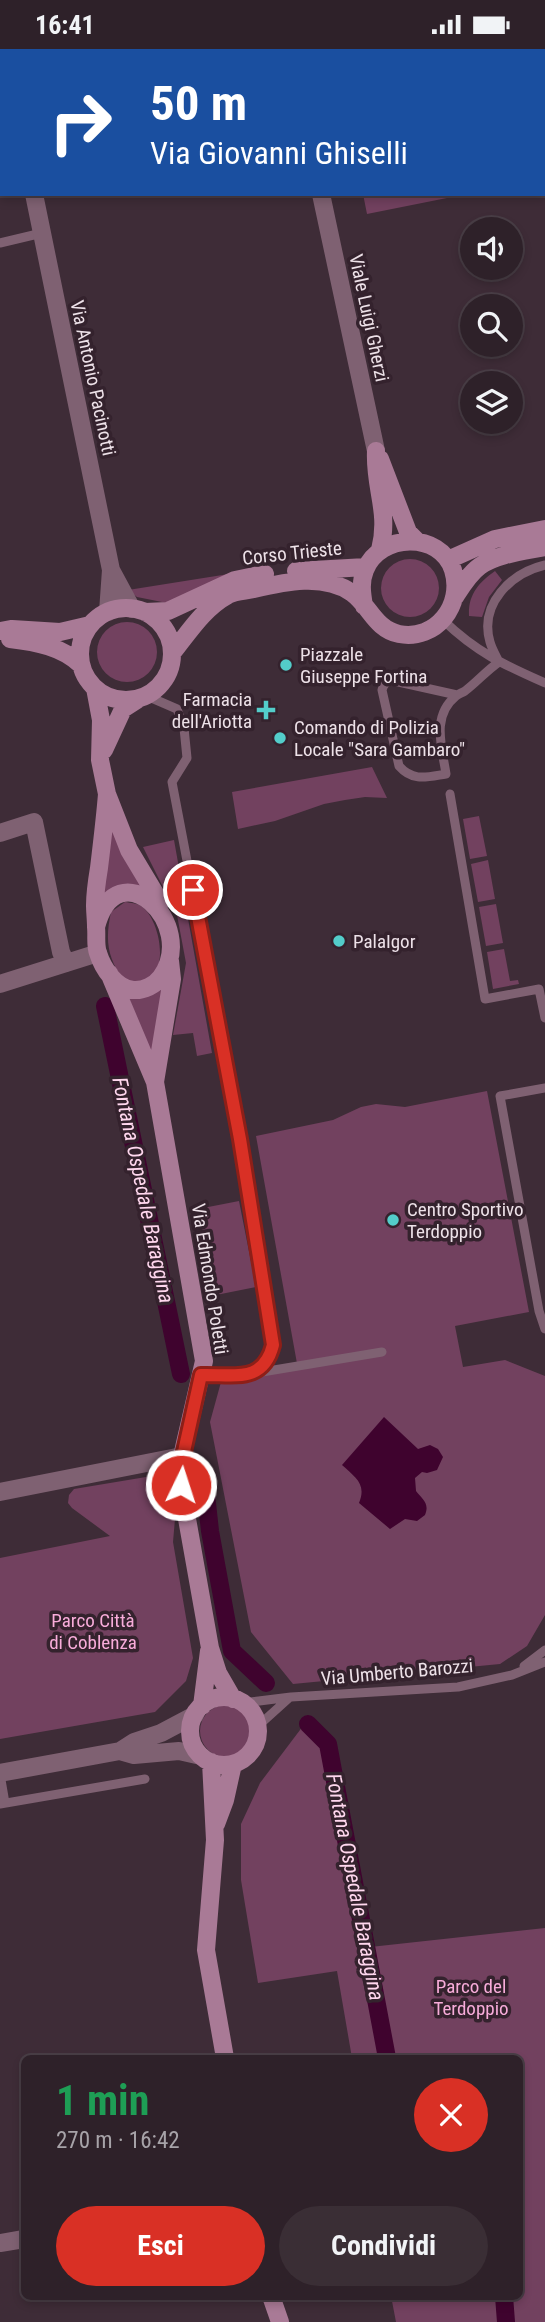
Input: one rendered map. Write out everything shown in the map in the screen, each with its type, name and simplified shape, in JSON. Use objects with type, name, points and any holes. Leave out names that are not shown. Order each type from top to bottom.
[{"type":"street","name":"Via Antonio Pacinotti","points":[[34,196],[111,570],[108,612]]},
{"type":"street","name":"Viale Luigi Gherzi","points":[[321,196],[376,451]]},
{"type":"street","points":[[376,451],[386,470],[408,532],[417,541]]},
{"type":"street","points":[[376,451],[375,470],[384,517],[384,535],[380,550],[366,567],[362,585],[364,606],[381,626],[398,634],[418,634],[436,626],[450,610],[468,578],[481,565],[545,547]]},
{"type":"street","points":[[447,560],[495,539],[545,529]]},
{"type":"street","points":[[380,550],[399,541],[417,541],[434,548],[447,560],[453,572],[455,597]]},
{"type":"street","name":"Corso Trieste","points":[[138,610],[168,611],[235,580],[262,574],[366,567]]},
{"type":"street","name":"Via Antonio Pacinotti","points":[[111,570],[138,610]]},
{"type":"street","name":"Corso Trieste","points":[[173,652],[205,612],[229,594],[314,580],[352,593],[364,606]]},
{"type":"street","points":[[0,631],[12,629],[60,632],[90,625],[108,612],[138,610],[165,628],[173,652],[166,679],[157,689],[123,709],[100,760]]},
{"type":"street","points":[[90,625],[83,637],[80,651],[81,665],[86,677],[95,688],[107,696],[122,700],[142,698]]},
{"type":"street","points":[[0,638],[26,641],[71,654],[81,665]]},
{"type":"street","points":[[95,688],[101,720],[100,760],[107,794],[129,850],[156,895],[169,931],[170,958],[162,977],[145,989],[134,990],[115,982],[98,953],[94,905],[107,794]]},
{"type":"street","points":[[0,833],[34,822],[61,952],[66,964]]},
{"type":"street","points":[[96,927],[107,901],[125,893],[144,896],[160,909]]},
{"type":"street","points":[[0,984],[98,953]]},
{"type":"street","name":"Via Edmondo Poletti","points":[[155,1082],[172,979],[170,958]]},
{"type":"street","name":"Via Edmondo Poletti","points":[[109,974],[155,1082],[204,1361],[183,1456],[181,1485],[210,1648],[218,1673],[238,1701]]},
{"type":"street","points":[[0,1492],[183,1456]]},
{"type":"street","name":"Via Edmondo Poletti","points":[[198,1711],[210,1648]]},
{"type":"street","points":[[0,1773],[120,1751],[134,1742],[161,1733],[211,1700],[222,1698],[238,1701],[251,1711],[258,1726],[256,1743],[251,1753],[233,1764],[221,1765],[179,1751],[134,1755],[120,1751]]},
{"type":"street","points":[[198,1711],[191,1737],[194,1747],[206,1759],[216,1824],[206,1950],[224,2055]]},
{"type":"street","points":[[216,1824],[225,1800],[233,1764]]},
{"type":"street","points":[[0,2243],[21,2240]]},
{"type":"street","points":[[272,2300],[280,2322]]},
{"type":"lane","points":[[0,243],[42,233]]},
{"type":"lane","points":[[499,663],[489,640],[492,607],[500,591],[512,580],[531,568],[545,565]]},
{"type":"lane","points":[[443,620],[465,641],[499,663],[545,683]]},
{"type":"lane","points":[[457,695],[387,681],[382,689],[399,766],[406,775],[420,778],[446,774],[438,726],[445,709],[485,671],[499,663]]},
{"type":"lane","points":[[142,698],[177,709],[184,728],[187,758],[172,782],[240,1139],[273,1345],[267,1364],[255,1373]]},
{"type":"lane","points":[[450,794],[485,999],[540,989],[545,1018]]},
{"type":"lane","points":[[545,1088],[500,1096],[539,1311],[545,1329]]},
{"type":"lane","points":[[201,1375],[255,1373],[382,1352]]},
{"type":"lane","points":[[512,1675],[545,1650]]},
{"type":"lane","name":"Via Umberto Barozzi","points":[[238,1701],[458,1687],[512,1675],[545,1662]]},
{"type":"lane","points":[[258,1726],[291,1697]]},
{"type":"lane","points":[[0,1773],[3,1803],[145,1779]]},
{"type":"green space","points":[[363,196],[457,196],[367,214]]},
{"type":"green space","points":[[404,559],[416,559],[426,563],[435,572],[439,594],[431,609],[416,617],[404,617],[394,613],[385,604],[381,594],[381,582],[385,572],[394,563]]},
{"type":"green space","points":[[495,571],[502,580],[489,597],[482,617],[469,616],[470,602],[475,590]]},
{"type":"green space","points":[[235,573],[167,603],[137,597],[128,590]]},
{"type":"green space","points":[[121,622],[133,622],[149,630],[155,640],[155,664],[149,674],[133,682],[121,682],[105,674],[97,658],[97,646],[105,630]]},
{"type":"green space","points":[[372,767],[387,798],[365,797],[324,804],[275,821],[238,829],[232,792]]},
{"type":"green space","points":[[109,815],[148,892],[100,901]]},
{"type":"green space","points":[[479,816],[487,856],[470,859],[463,819]]},
{"type":"green space","points":[[174,840],[212,1053],[197,1056],[193,1033],[173,1035],[186,963],[177,915],[143,847]]},
{"type":"green space","points":[[488,860],[495,899],[478,902],[471,864]]},
{"type":"green space","points":[[125,902],[139,905],[148,913],[158,934],[160,959],[157,970],[151,978],[141,982],[124,981],[109,948],[111,912]]},
{"type":"green space","points":[[496,904],[503,943],[486,946],[479,907]]},
{"type":"green space","points":[[504,949],[510,981],[518,980],[519,984],[493,989],[487,952]]},
{"type":"green space","points":[[163,987],[155,1069],[128,995]]},
{"type":"green space","points":[[487,1091],[529,1312],[455,1326],[463,1367],[505,1360],[545,1376],[545,1615],[527,1646],[500,1664],[293,1684],[251,1632],[210,1422],[221,1382],[298,1369],[256,1136],[333,1120],[361,1107],[376,1104],[405,1107]]},
{"type":"green space","points":[[239,1201],[256,1287],[216,1295],[198,1209]]},
{"type":"green space","name":"Parco Città di Coblenza","points":[[152,1476],[163,1483],[169,1492],[175,1519],[173,1542],[193,1658],[186,1681],[155,1712],[0,1739],[0,1558],[110,1536],[72,1508],[68,1503],[69,1495],[74,1489]]},
{"type":"green space","points":[[226,1705],[236,1707],[244,1713],[250,1721],[250,1741],[244,1749],[236,1755],[226,1757],[216,1755],[208,1749],[202,1741],[200,1731],[202,1721],[208,1713],[216,1707]]},
{"type":"green space","name":"Parco del Terdoppio","points":[[303,1726],[330,1757],[361,1948],[545,1928],[545,2322],[396,2322],[392,2300],[523,2300],[523,2055],[351,2055],[337,1971],[258,1983],[241,1880],[241,1824],[260,1783]]},
{"type":"shaded area","points":[[384,1417],[418,1449],[430,1445],[438,1449],[443,1457],[437,1470],[422,1472],[415,1478],[416,1491],[426,1504],[425,1515],[417,1521],[405,1519],[390,1529],[359,1503],[361,1486],[342,1465]]},
{"type":"waterway","name":"Fontana Ospedale Baraggina","points":[[105,1006],[181,1374]]},
{"type":"waterway","name":"Fontana Ospedale Baraggina","points":[[205,1485],[210,1531],[232,1651],[266,1683]]},
{"type":"waterway","name":"Fontana Ospedale Baraggina","points":[[308,1724],[328,1744],[386,2055]]},
{"type":"waterway","name":"Fontana Ospedale Baraggina","points":[[504,2300],[506,2322]]},
{"type":"place","name":"Piazzale Giuseppe Fortina","points":[[286,665]]},
{"type":"place","name":"Farmacia dell'Ariotta","points":[[266,710]]},
{"type":"place","name":"Comando di Polizia Locale \"Sara Gambaro\"","points":[[280,738]]},
{"type":"place","name":"PalaIgor","points":[[339,941]]},
{"type":"place","name":"Centro Sportivo Terdoppio","points":[[393,1220]]},
{"type":"route","points":[[181,1485],[183,1456],[201,1375],[255,1373],[267,1364],[273,1345],[240,1139],[193,890]]}]
